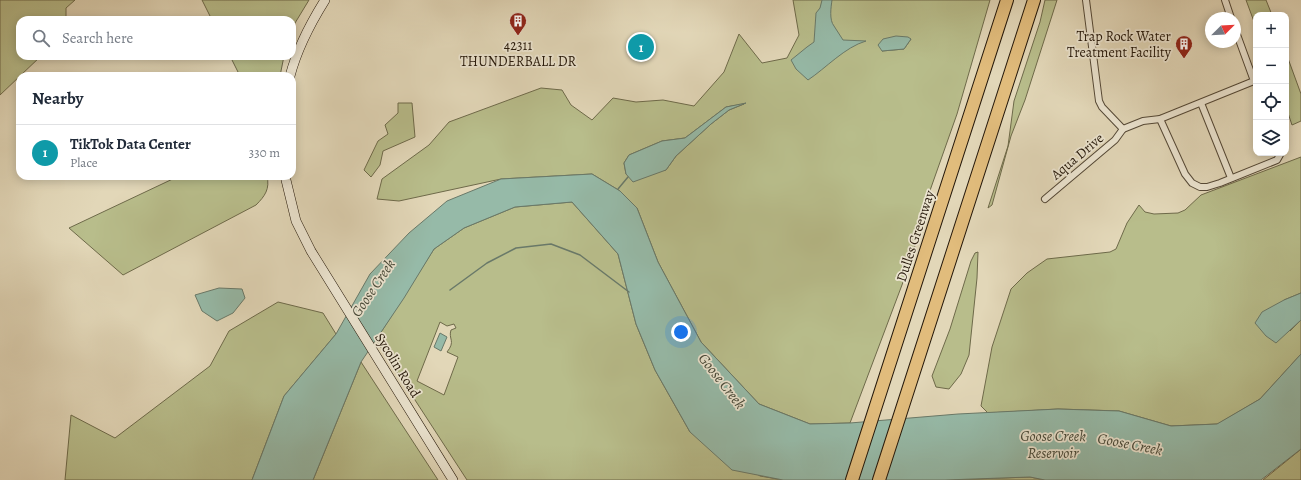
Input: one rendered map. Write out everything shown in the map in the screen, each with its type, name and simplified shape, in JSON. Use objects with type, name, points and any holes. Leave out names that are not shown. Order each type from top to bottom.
[{"type":"highway","name":"Dulles Greenway","points":[[852,480],[1007,0]]},
{"type":"highway","points":[[879,480],[1034,0]]},
{"type":"main road","points":[[296,58],[301,43],[325,0]]},
{"type":"main road","points":[[291,72],[295,60]]},
{"type":"main road","name":"Sycolin Road","points":[[286,180],[296,221],[311,251],[453,480]]},
{"type":"street","points":[[1086,0],[1099,101],[1102,107],[1123,129],[1143,121],[1160,119],[1253,84]]},
{"type":"street","points":[[1225,0],[1229,12]]},
{"type":"street","points":[[1241,44],[1253,78]]},
{"type":"street","points":[[1201,103],[1231,178]]},
{"type":"street","points":[[1160,119],[1185,174],[1192,183],[1200,187],[1207,187],[1231,178],[1277,160],[1279,156]]},
{"type":"street","name":"Aqua Drive","points":[[1045,199],[1115,140],[1123,129]]},
{"type":"shaded area","points":[[0,0],[75,0],[66,8],[66,16],[16,16],[16,60],[37,60],[24,72],[16,72],[16,80],[0,95]]},
{"type":"shaded area","points":[[202,0],[309,0],[296,21],[296,16],[210,16]]},
{"type":"shaded area","points":[[793,0],[990,0],[957,114],[927,199],[911,261],[850,423],[810,424],[759,404],[701,342],[658,262],[637,208],[620,191],[592,174],[501,179],[399,201],[377,199],[382,179],[429,145],[449,122],[541,88],[562,90],[571,105],[592,120],[613,98],[636,102],[663,100],[694,106],[724,72],[739,34],[762,63],[787,58],[799,35]],"holes":[[[911,39],[904,49],[882,51]],[[744,104],[729,110],[711,124],[676,156],[666,170],[626,174],[624,163],[629,155],[662,141],[685,138],[726,107]]]},
{"type":"shaded area","points":[[1045,0],[1057,0],[1025,100],[1011,136],[992,205],[988,208],[1008,146],[1014,101],[1040,22]]},
{"type":"shaded area","points":[[1246,0],[1266,0],[1271,12],[1253,12],[1253,19]]},
{"type":"shaded area","points":[[232,60],[283,60],[281,72],[238,72]]},
{"type":"shaded area","points":[[1289,61],[1301,94],[1301,121],[1292,125],[1289,116]]},
{"type":"shaded area","points":[[398,103],[412,103],[415,137],[383,151],[380,165],[371,177],[364,170],[378,141],[388,134],[385,125],[398,113]]},
{"type":"shaded area","points":[[1301,157],[1301,293],[1284,300],[1290,331],[1301,320],[1301,354],[1260,399],[1218,424],[1171,426],[1119,411],[1058,409],[988,413],[981,406],[992,347],[1011,289],[1027,273],[1047,259],[1110,252],[1116,249],[1127,223],[1139,205],[1145,212],[1154,214],[1178,213],[1185,210],[1201,195]]},
{"type":"shaded area","points":[[171,180],[268,180],[267,189],[256,205],[123,275],[69,228]]},
{"type":"shaded area","points":[[572,202],[618,254],[636,324],[655,370],[690,432],[760,476],[783,480],[467,480],[376,340],[434,249],[464,228],[515,207]],"holes":[[[440,322],[447,326],[454,324],[456,328],[451,330],[451,345],[447,352],[458,357],[444,395],[417,381]]]},
{"type":"shaded area","points":[[978,252],[977,278],[969,355],[961,374],[949,389],[936,387],[932,376],[950,329],[971,261],[975,253]]},
{"type":"shaded area","points":[[278,302],[323,313],[336,334],[284,396],[252,480],[65,480],[71,415],[115,438],[210,366],[229,331]]},
{"type":"shaded area","points":[[361,362],[438,480],[313,480]]},
{"type":"shaded area","points":[[1301,449],[1301,480],[1263,480],[1300,450]]},
{"type":"shaded area","points":[[1030,477],[1045,480],[945,480]]},
{"type":"water","points":[[822,0],[832,0],[831,20],[843,40],[866,41],[843,53],[808,80],[796,69],[791,60],[814,42],[816,13],[820,8]]},
{"type":"water","points":[[896,36],[908,37],[911,39],[904,49],[882,51],[878,45],[883,39]]},
{"type":"water","points":[[746,103],[729,110],[711,124],[676,156],[666,170],[633,182],[626,174],[624,163],[629,155],[662,141],[685,138],[726,107]]},
{"type":"water","name":"Goose Creek Reservoir","points":[[592,174],[620,191],[637,208],[658,262],[701,342],[759,404],[810,424],[850,423],[958,414],[1058,409],[1119,411],[1171,426],[1217,424],[1260,399],[1301,354],[1301,449],[1261,480],[1045,480],[1030,477],[945,480],[783,480],[732,470],[690,432],[655,370],[636,324],[618,254],[572,202],[515,207],[464,228],[434,249],[404,298],[361,362],[313,480],[252,480],[284,396],[336,334],[370,274],[409,233],[447,201],[501,179]]},
{"type":"water","points":[[219,288],[242,289],[245,298],[233,313],[217,321],[202,311],[195,295]]},
{"type":"water","points":[[1301,293],[1301,320],[1276,343],[1266,336],[1255,323],[1262,312]]},
{"type":"water","points":[[440,333],[447,337],[441,351],[434,347]]},
{"type":"waterway","points":[[618,189],[628,177]]},
{"type":"waterway","points":[[450,290],[487,263],[516,248],[551,244],[580,255],[629,292]]},
{"type":"place","name":"42311 THUNDERBALL DR","points":[[518,36]]},
{"type":"place","name":"TikTok Data Center","points":[[641,47]]},
{"type":"place","name":"Trap Rock Water Treatment Facility","points":[[1184,59]]},
{"type":"water label","name":"Goose Creek","points":[[373,288]]},
{"type":"water label","name":"Goose Creek","points":[[722,381]]},
{"type":"water label","name":"Goose Creek","points":[[1130,444]]}]
